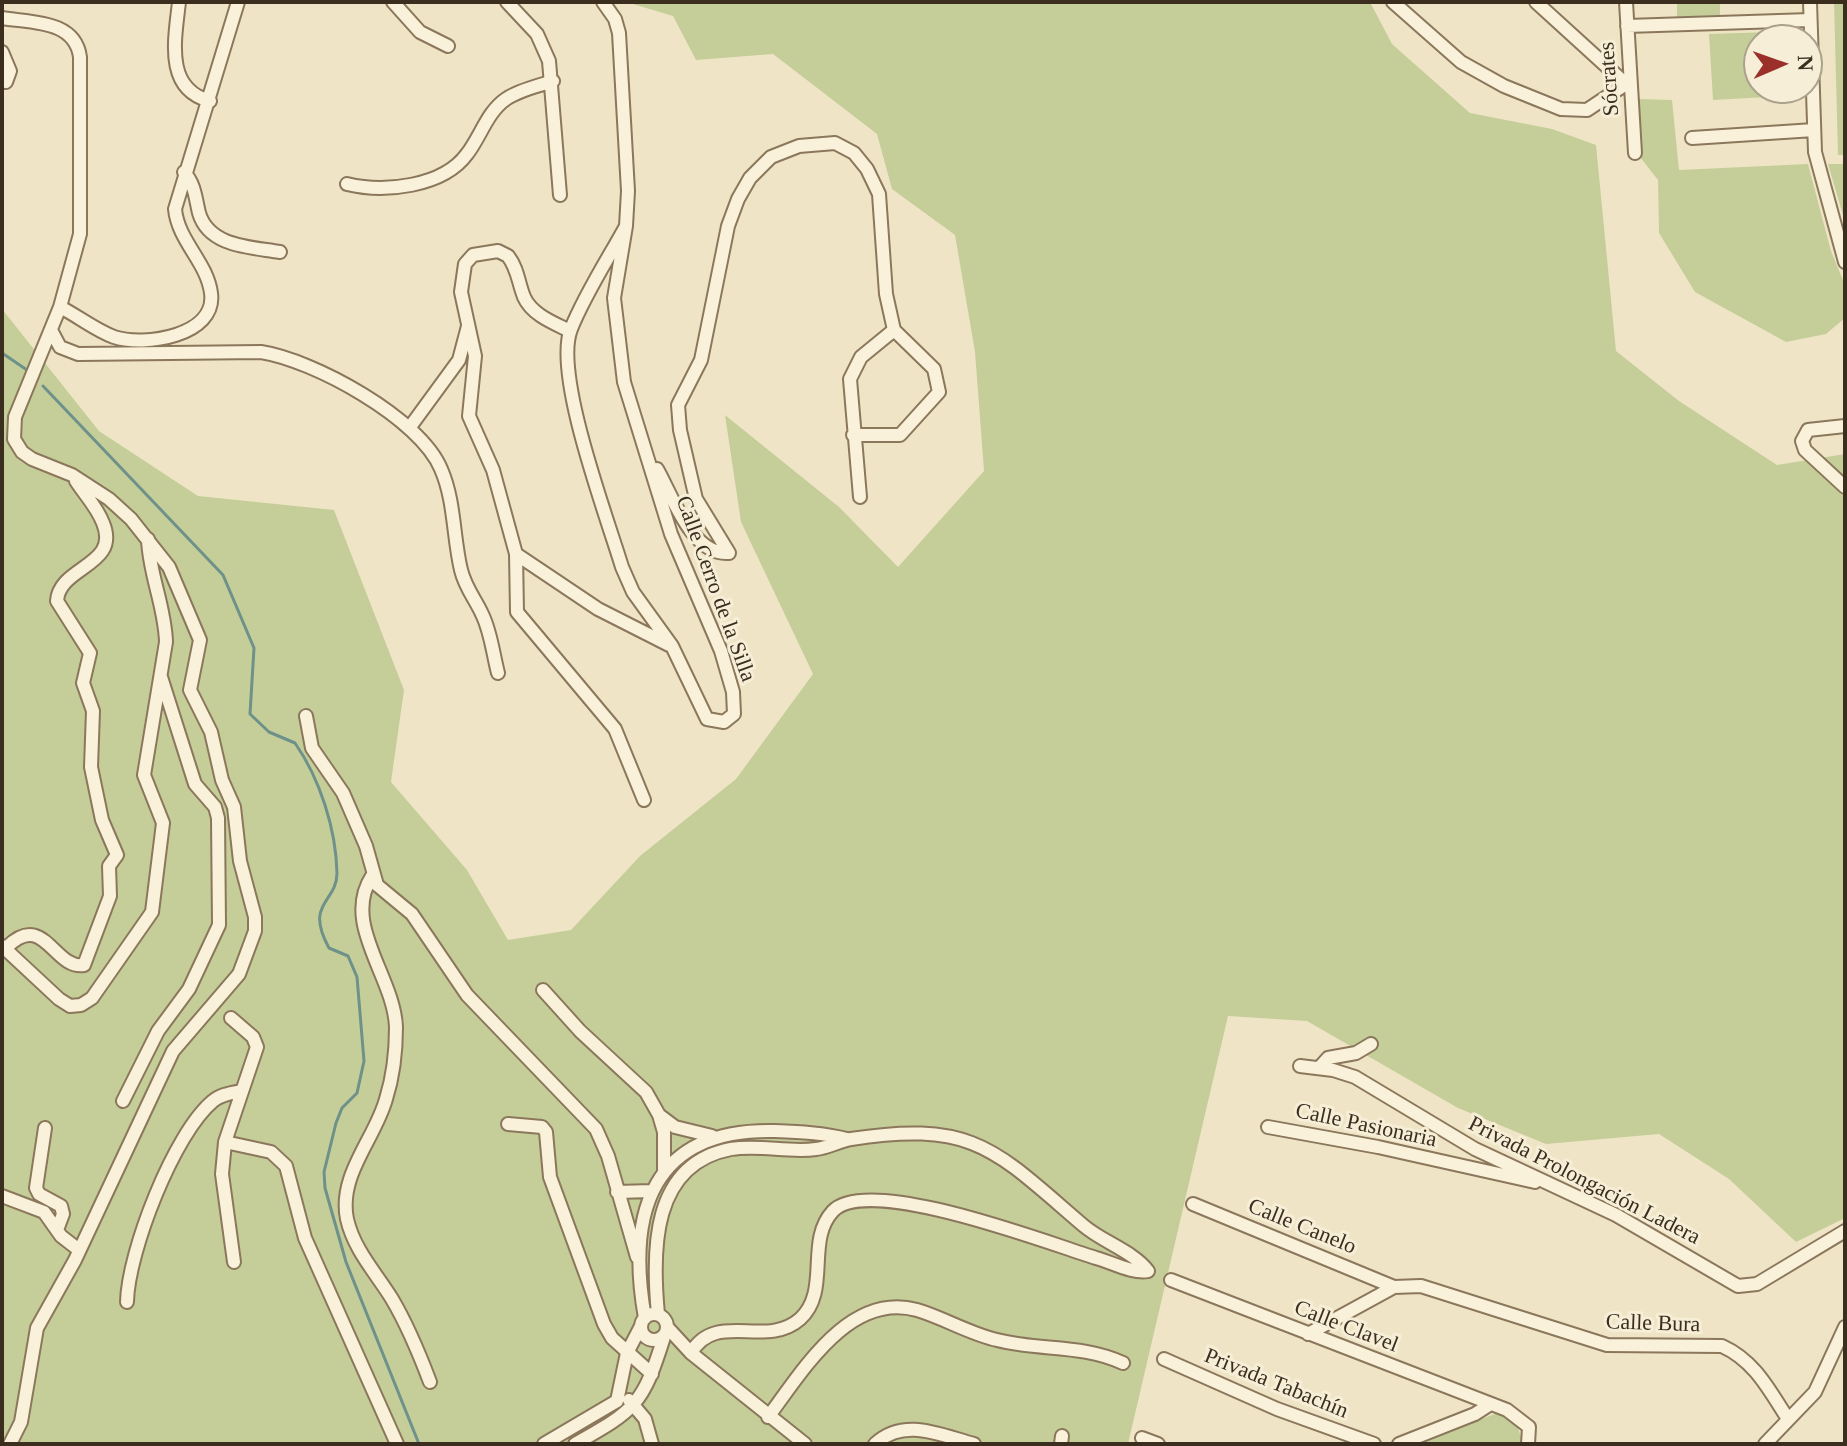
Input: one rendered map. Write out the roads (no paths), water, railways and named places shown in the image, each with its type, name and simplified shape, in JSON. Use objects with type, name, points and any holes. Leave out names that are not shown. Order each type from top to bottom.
[{"type":"street","points":[[179,2],[177,72],[187,91],[210,101]]},
{"type":"street","points":[[60,307],[105,333],[132,340],[161,340],[205,318],[211,308],[209,283],[177,228],[175,209],[238,2]]},
{"type":"street","points":[[393,2],[420,32],[448,46]]},
{"type":"street","points":[[507,2],[537,34],[553,81],[560,195]]},
{"type":"street","name":"Calle Cerro de la Silla","points":[[570,331],[569,382],[573,411],[622,567],[633,592],[672,646],[707,719],[714,723],[730,719],[735,705],[721,651],[671,534],[624,382],[614,324],[614,298],[626,226],[621,48],[615,19],[603,2]]},
{"type":"street","points":[[1393,2],[1461,62],[1504,86],[1561,109],[1587,110],[1628,84],[1536,2]]},
{"type":"street","name":"Sócrates","points":[[1626,2],[1628,84],[1635,153]]},
{"type":"street","points":[[1810,2],[1818,170],[1841,233],[1844,255]]},
{"type":"street","points":[[2,18],[65,30],[78,44],[81,217],[60,307],[15,417],[14,439],[32,459],[72,475],[109,499],[148,539],[169,567],[200,640],[190,690],[211,732],[222,780],[234,807],[244,882],[255,917],[255,931],[239,974],[173,1051],[79,1250],[37,1328],[21,1422],[10,1444]]},
{"type":"street","points":[[1627,26],[1810,20]]},
{"type":"street","points":[[2,52],[10,71],[6,82]]},
{"type":"street","points":[[347,184],[365,188],[412,184],[450,171],[467,155],[492,112],[505,99],[553,81]]},
{"type":"street","points":[[1692,138],[1814,130]]},
{"type":"street","points":[[648,453],[698,538],[714,552],[729,553],[696,499],[678,405],[701,360],[728,226],[738,199],[750,178],[771,157],[799,146],[835,143],[854,153],[867,169],[879,194],[886,294],[894,330],[934,369],[939,392],[900,435],[853,435]]},
{"type":"street","points":[[184,172],[195,187],[200,216],[215,236],[233,244],[280,252]]},
{"type":"street","points":[[626,226],[570,331],[533,311],[525,299],[517,268],[508,256],[498,251],[473,255],[465,264],[461,292],[475,356],[469,416],[493,470],[516,554],[517,612],[615,729],[644,800]]},
{"type":"street","points":[[410,427],[459,360],[469,319]]},
{"type":"street","points":[[51,330],[60,347],[78,354],[261,352],[282,355],[332,379],[410,427],[441,467],[452,505],[462,573],[482,614],[498,673]]},
{"type":"street","points":[[860,497],[850,379],[854,367],[894,330]]},
{"type":"street","points":[[1845,426],[1808,430],[1802,441],[1805,450],[1845,487]]},
{"type":"street","points":[[72,475],[105,525],[106,541],[103,553],[63,583],[57,601],[90,653],[83,683],[93,711],[91,767],[102,820],[117,855],[109,866],[110,896],[84,965],[67,962],[49,943],[32,935],[22,936],[5,947],[70,1006],[81,1005],[92,998],[146,923],[155,901],[156,867],[163,834],[158,808],[150,797],[144,775],[166,623],[149,565],[148,539]]},
{"type":"street","points":[[516,554],[598,609],[672,646]]},
{"type":"street","points":[[123,1101],[158,1031],[189,989],[219,925],[221,910],[218,818],[215,807],[195,784],[160,674]]},
{"type":"street","points":[[306,716],[312,748],[329,769],[349,806],[366,846],[377,885],[412,914],[467,995],[596,1129],[608,1156],[637,1257],[648,1319],[627,1353],[620,1393],[610,1406],[563,1439],[544,1444]]},
{"type":"street","points":[[372,876],[362,892],[362,919],[389,989],[396,1026],[386,1099],[350,1181],[346,1202],[348,1221],[359,1249],[410,1330],[430,1382]]},
{"type":"street","points":[[543,990],[580,1031],[646,1092],[659,1115],[666,1149],[664,1172]]},
{"type":"street","points":[[231,1018],[253,1037],[257,1047],[225,1142],[222,1174],[234,1262]]},
{"type":"street","points":[[1319,1068],[1328,1058],[1356,1053],[1371,1044]]},
{"type":"street","name":"Privada Prolongación Ladera","points":[[1300,1066],[1355,1077],[1475,1149],[1616,1215],[1744,1288],[1757,1284],[1845,1231]]},
{"type":"street","points":[[127,1302],[131,1265],[173,1159],[190,1127],[213,1100],[242,1091]]},
{"type":"street","points":[[659,1115],[684,1131],[712,1136],[755,1130],[821,1132],[847,1139]]},
{"type":"street","points":[[508,1124],[542,1127],[546,1132],[550,1177],[604,1324],[627,1353],[652,1374]]},
{"type":"street","name":"Calle Pasionaria","points":[[1268,1127],[1378,1147],[1548,1185]]},
{"type":"street","points":[[45,1128],[36,1188],[39,1194],[56,1200],[61,1206],[63,1214],[57,1230]]},
{"type":"street","points":[[755,1130],[755,1147]]},
{"type":"street","points":[[792,1150],[794,1131]]},
{"type":"street","points":[[666,1332],[651,1340],[643,1335],[648,1319],[658,1219],[668,1197],[683,1177],[707,1157],[755,1147],[820,1149],[847,1139],[909,1132],[949,1134],[980,1144],[1011,1164],[1089,1230],[1146,1268],[1147,1272],[905,1201],[854,1200],[833,1211],[820,1235],[814,1297],[808,1311],[784,1329],[760,1333],[716,1331],[697,1342],[691,1353]]},
{"type":"street","points":[[637,1257],[639,1234],[652,1191],[664,1172],[685,1153],[712,1136]]},
{"type":"street","points":[[225,1142],[271,1152],[286,1166],[305,1238],[397,1444]]},
{"type":"street","points":[[617,1192],[652,1191]]},
{"type":"street","points":[[2,1196],[35,1205],[79,1250]]},
{"type":"street","name":"Calle Canelo","points":[[1193,1204],[1394,1287]]},
{"type":"street","name":"Calle Clavel","points":[[1171,1280],[1507,1410],[1529,1427],[1528,1444]]},
{"type":"street","name":"Calle Bura","points":[[1394,1287],[1421,1286],[1607,1345],[1722,1346],[1737,1353],[1756,1369],[1788,1419]]},
{"type":"street","points":[[1308,1334],[1394,1287]]},
{"type":"street","points":[[768,1417],[845,1325],[867,1312],[887,1307],[913,1309],[995,1340],[1030,1347],[1077,1348],[1123,1363]]},
{"type":"street","points":[[575,1444],[635,1406],[652,1374],[666,1332],[665,1319],[648,1319]]},
{"type":"street","points":[[1765,1444],[1815,1392],[1845,1327]]},
{"type":"street","points":[[666,1332],[805,1444]]},
{"type":"street","name":"Privada Tabachín","points":[[1164,1359],[1277,1409],[1374,1444]]},
{"type":"street","points":[[620,1393],[645,1419],[652,1444]]},
{"type":"street","points":[[1399,1444],[1489,1405]]},
{"type":"street","points":[[875,1444],[886,1434],[901,1428],[974,1444]]},
{"type":"street","points":[[916,1429],[928,1444]]},
{"type":"street","points":[[1142,1438],[1158,1444]]},
{"type":"waterway","points":[[2,353],[27,370]]},
{"type":"waterway","points":[[43,386],[223,575],[254,648],[250,714],[269,732],[295,743],[319,788],[334,839],[337,873],[320,921],[329,948],[348,956],[357,977],[364,1061],[357,1093],[342,1108],[336,1123],[324,1172],[325,1188],[346,1262],[419,1444]]}]
